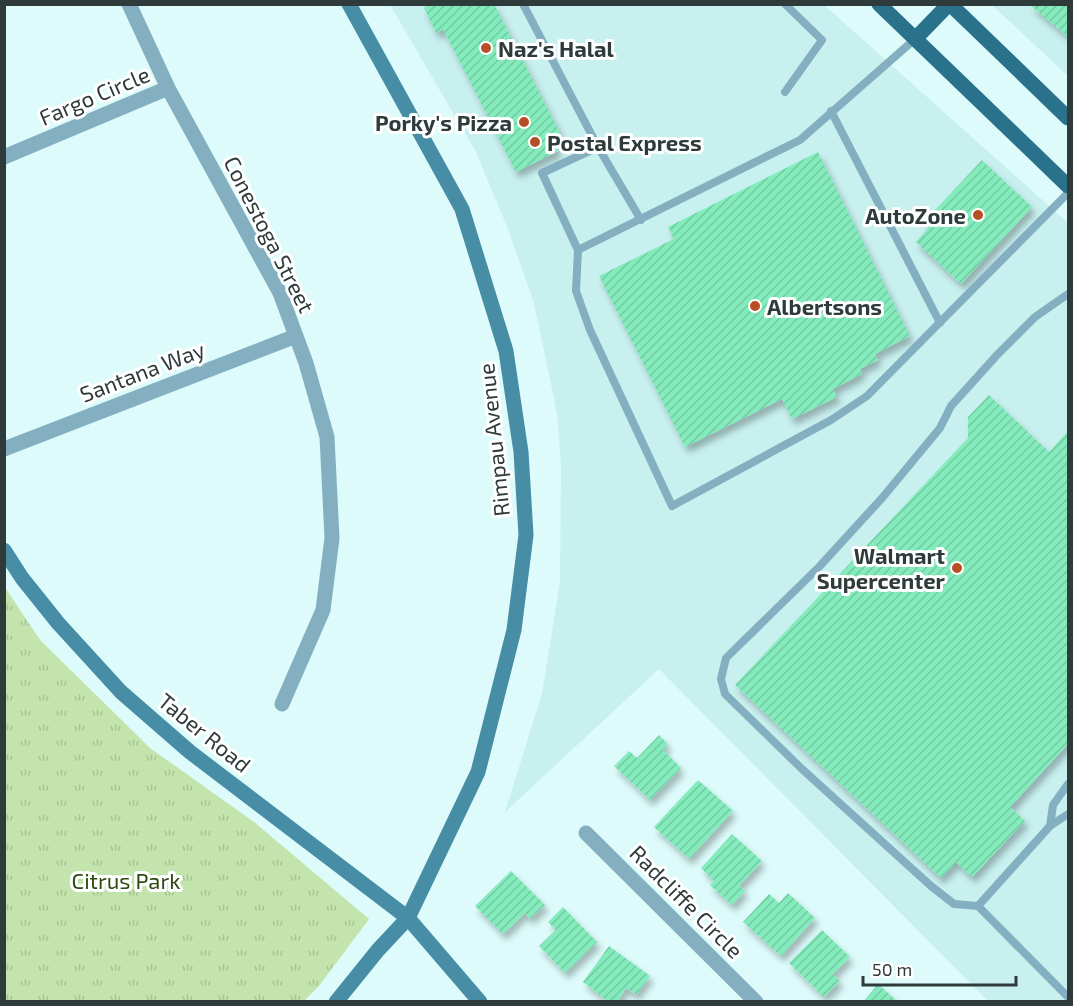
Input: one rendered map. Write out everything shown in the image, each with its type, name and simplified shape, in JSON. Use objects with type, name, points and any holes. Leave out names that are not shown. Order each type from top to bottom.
[{"type":"main road","name":"Rimpau Avenue","points":[[336,1002],[408,918],[478,772],[514,630],[526,535],[521,452],[506,351],[462,209],[349,4]]},
{"type":"main road","points":[[879,4],[1068,186]]},
{"type":"main road","points":[[915,39],[950,4],[1068,118]]},
{"type":"main road","name":"Taber Road","points":[[4,550],[22,578],[58,623],[121,692],[190,752],[408,918],[480,1002]]},
{"type":"street","name":"Conestoga Street","points":[[129,4],[168,88],[280,293],[296,336],[327,437],[332,538],[323,610],[282,704]]},
{"type":"street","name":"Fargo Circle","points":[[4,157],[168,88]]},
{"type":"street","name":"Santana Way","points":[[4,449],[296,336]]},
{"type":"street","name":"Radcliffe Circle","points":[[586,833],[756,1002]]},
{"type":"lane","points":[[523,4],[598,147],[641,220]]},
{"type":"lane","points":[[785,4],[822,40],[785,92]]},
{"type":"lane","points":[[578,250],[800,140],[915,39]]},
{"type":"lane","points":[[831,111],[940,323]]},
{"type":"lane","points":[[598,147],[542,173],[578,250],[576,291],[586,320],[672,506],[831,420],[867,396],[1068,193]]},
{"type":"lane","points":[[1068,294],[1035,317],[951,406],[940,428],[883,497],[819,567],[726,657],[721,679],[724,694],[741,711],[931,886],[954,904],[978,906],[1068,997]]},
{"type":"lane","points":[[1050,826],[1053,805],[1068,784]]},
{"type":"lane","points":[[978,906],[1050,826],[1068,814]]},
{"type":"shaded area","points":[[390,5],[824,5],[1068,223],[1068,1001],[988,1001],[659,669],[505,812],[542,694],[560,582],[561,467],[557,413],[534,303],[508,229],[476,152]]},
{"type":"shaded area","points":[[992,5],[1068,5],[1068,76]]},
{"type":"green space","name":"Citrus Park","points":[[4,586],[40,640],[150,748],[254,822],[369,919],[319,986],[304,1001],[5,1001]]},
{"type":"building","points":[[430,4],[494,4],[560,133],[552,137],[558,151],[516,172],[443,29],[436,33],[424,8]]},
{"type":"building","points":[[1029,4],[1068,4],[1068,37]]},
{"type":"building","name":"Albertsons","points":[[818,152],[910,336],[875,354],[878,360],[860,369],[862,374],[833,389],[837,397],[792,419],[782,399],[685,447],[599,276],[674,239],[668,227]]},
{"type":"building","name":"AutoZone","points":[[982,160],[1032,207],[961,284],[916,242],[928,228],[923,223]]},
{"type":"building","name":"Walmart Supercenter","points":[[989,395],[1049,452],[1068,431],[1068,744],[1010,807],[1025,821],[972,877],[956,862],[941,878],[735,685],[968,438],[968,417]]},
{"type":"building","points":[[659,735],[668,744],[663,750],[681,768],[650,800],[614,766],[629,751],[637,758]]},
{"type":"building","points":[[698,780],[733,811],[689,859],[654,827]]},
{"type":"building","points":[[732,834],[762,861],[739,886],[745,891],[732,905],[710,885],[714,881],[701,868]]},
{"type":"building","points":[[511,871],[545,905],[530,919],[525,913],[503,934],[475,906]]},
{"type":"building","points":[[788,893],[815,918],[781,956],[743,922],[769,894],[779,903]]},
{"type":"building","points":[[563,907],[597,942],[565,973],[539,946],[556,930],[548,922]]},
{"type":"building","points":[[822,930],[850,957],[833,974],[840,981],[824,997],[789,963]]},
{"type":"building","points":[[609,946],[650,976],[636,995],[626,988],[617,1002],[609,1002],[583,982]]},
{"type":"building","points":[[878,984],[898,1002],[863,1002]]},
{"type":"place","name":"Naz's Halal","points":[[486,48]]},
{"type":"place","name":"Porky's Pizza","points":[[524,122]]},
{"type":"place","name":"Postal Express","points":[[535,142]]},
{"type":"place","name":"AutoZone","points":[[978,215]]},
{"type":"place","name":"Albertsons","points":[[755,306]]},
{"type":"place","name":"Walmart Supercenter","points":[[957,568]]}]
